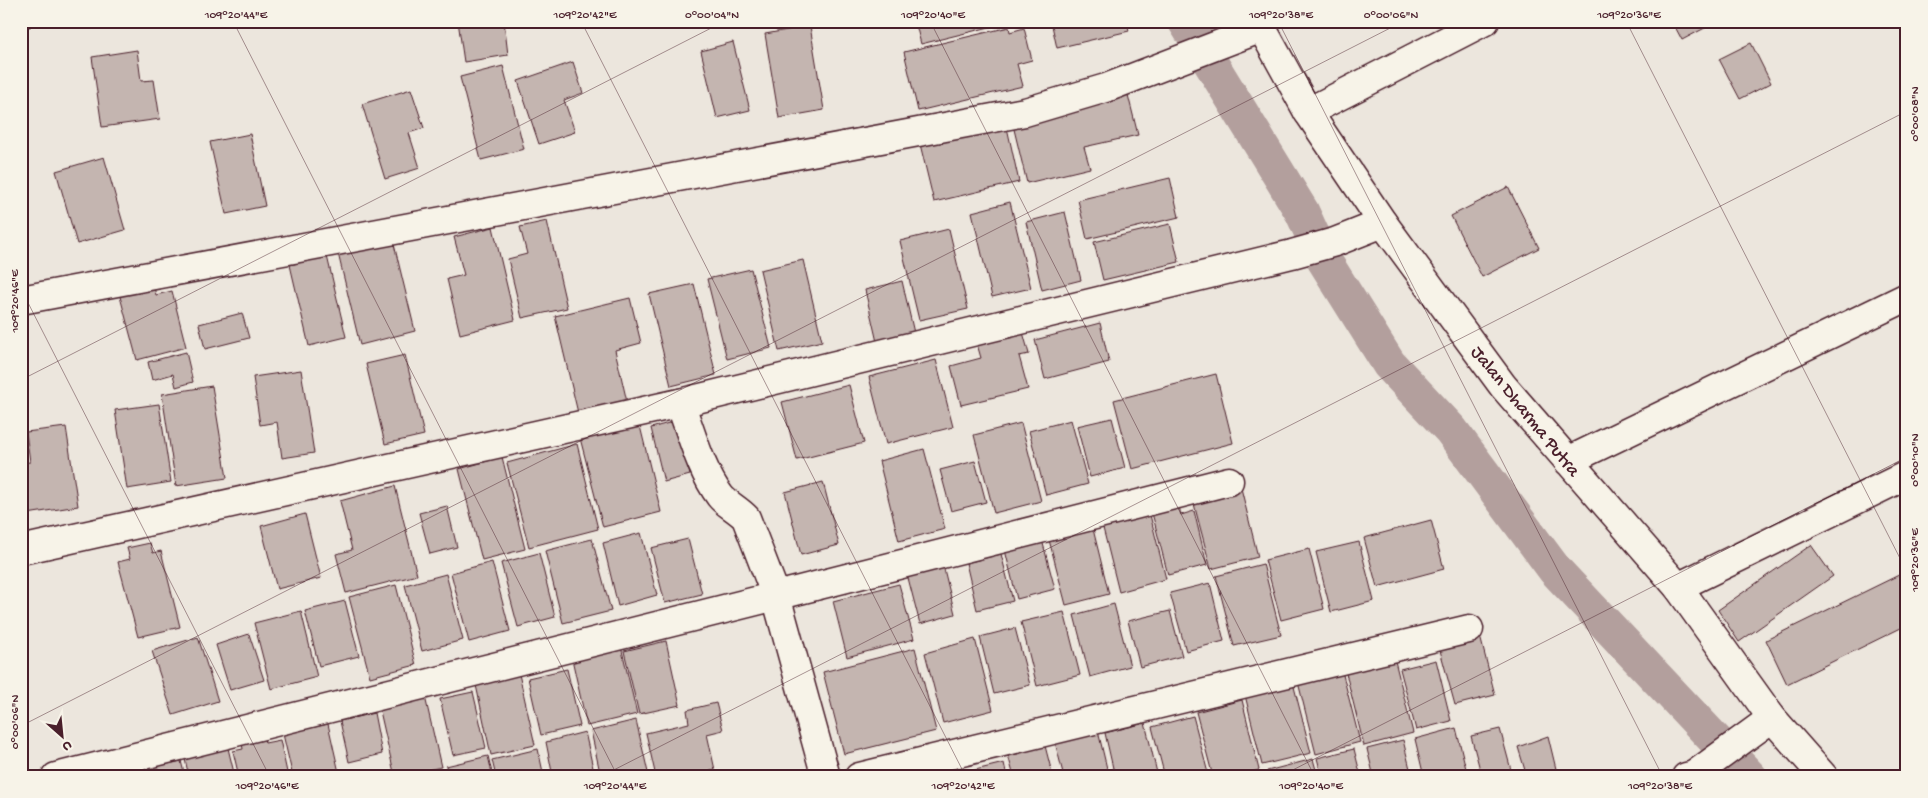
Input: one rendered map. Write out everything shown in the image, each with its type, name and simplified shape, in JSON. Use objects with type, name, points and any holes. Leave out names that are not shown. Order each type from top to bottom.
[{"type":"street","points":[[1308,112],[1485,21]]},
{"type":"street","points":[[21,300],[1025,112],[1106,88],[1166,66],[1260,25]]},
{"type":"street","name":"Jalan Dharma Putra","points":[[1260,25],[1308,112],[1383,223],[1503,386],[1678,587],[1762,725],[1824,777]]},
{"type":"street","points":[[21,550],[680,403],[1292,254],[1335,242],[1383,223]]},
{"type":"street","points":[[1568,461],[1907,298]]},
{"type":"street","points":[[680,403],[707,475],[720,497],[737,508],[746,518],[776,596],[826,777]]},
{"type":"street","points":[[1678,587],[1907,476]]},
{"type":"street","points":[[56,777],[1228,480]]},
{"type":"street","points":[[859,777],[1469,629]]},
{"type":"street","points":[[1690,776],[1762,725]]},
{"type":"building","points":[[458,21],[504,21],[508,55],[464,62]]},
{"type":"building","points":[[915,21],[1014,21],[921,44]]},
{"type":"building","points":[[1051,21],[1127,21],[1129,31],[1057,48]]},
{"type":"building","points":[[1672,21],[1718,21],[1682,40]]},
{"type":"building","points":[[810,26],[824,110],[779,118],[765,34]]},
{"type":"building","points":[[1009,27],[1010,32],[1024,28],[1032,60],[1017,64],[1023,86],[918,111],[904,52]]},
{"type":"building","points":[[733,42],[750,110],[717,118],[701,51]]},
{"type":"building","points":[[1751,43],[1771,83],[1740,99],[1719,59]]},
{"type":"building","points":[[137,50],[141,81],[154,80],[160,119],[102,127],[92,57]]},
{"type":"building","points":[[573,62],[583,93],[564,100],[575,132],[539,144],[518,81]]},
{"type":"building","points":[[503,66],[524,149],[481,160],[460,77]]},
{"type":"building","points":[[411,89],[424,128],[409,133],[420,168],[385,179],[362,104]]},
{"type":"building","points":[[1128,95],[1138,135],[1084,147],[1090,168],[1027,183],[1012,121]]},
{"type":"building","points":[[1006,123],[1019,182],[934,202],[920,144]]},
{"type":"building","points":[[250,134],[265,206],[226,214],[210,142]]},
{"type":"building","points":[[104,157],[125,230],[77,244],[56,171]]},
{"type":"building","points":[[1170,178],[1179,217],[1087,239],[1078,200]]},
{"type":"building","points":[[1508,187],[1539,248],[1482,277],[1451,216]]},
{"type":"building","points":[[1010,202],[1031,288],[992,297],[972,212]]},
{"type":"building","points":[[1065,212],[1081,280],[1042,290],[1026,222]]},
{"type":"building","points":[[547,221],[567,308],[522,318],[508,259],[527,254],[520,227]]},
{"type":"building","points":[[1170,224],[1179,262],[1103,280],[1094,242]]},
{"type":"building","points":[[493,227],[515,320],[460,334],[447,279],[464,275],[454,237]]},
{"type":"building","points":[[949,229],[968,309],[919,320],[900,241]]},
{"type":"building","points":[[392,236],[415,331],[360,345],[337,249]]},
{"type":"building","points":[[327,256],[346,337],[309,346],[290,265]]},
{"type":"building","points":[[803,260],[822,341],[779,351],[760,270]]},
{"type":"building","points":[[751,269],[771,348],[727,359],[707,279]]},
{"type":"building","points":[[152,280],[156,295],[172,291],[186,347],[137,360],[118,289]]},
{"type":"building","points":[[902,281],[914,333],[877,342],[865,290]]},
{"type":"building","points":[[694,284],[716,375],[671,386],[649,294]]},
{"type":"building","points":[[630,298],[641,343],[615,350],[627,402],[578,413],[555,316]]},
{"type":"building","points":[[242,313],[249,338],[205,349],[199,324]]},
{"type":"building","points":[[1100,323],[1109,362],[1045,379],[1035,340]]},
{"type":"building","points":[[1021,325],[1029,354],[1019,356],[1028,389],[961,405],[951,366],[981,358],[975,337]]},
{"type":"building","points":[[186,352],[193,382],[176,387],[173,374],[152,380],[148,362]]},
{"type":"building","points":[[405,355],[424,435],[385,444],[366,364]]},
{"type":"building","points":[[936,360],[953,427],[886,444],[869,377]]},
{"type":"building","points":[[301,370],[314,453],[282,458],[277,422],[260,425],[253,377]]},
{"type":"building","points":[[1216,374],[1233,443],[1132,469],[1114,400]]},
{"type":"building","points":[[849,385],[864,443],[797,460],[782,402]]},
{"type":"building","points":[[212,386],[227,478],[176,486],[162,394]]},
{"type":"building","points":[[159,404],[171,482],[127,489],[115,410]]},
{"type":"building","points":[[1112,418],[1125,468],[1090,477],[1077,426]]},
{"type":"building","points":[[1071,420],[1088,484],[1046,495],[1029,431]]},
{"type":"building","points":[[676,421],[690,475],[664,482],[651,428]]},
{"type":"building","points":[[639,422],[661,512],[603,527],[580,438]]},
{"type":"building","points":[[1021,423],[1041,501],[994,513],[974,435]]},
{"type":"building","points":[[66,427],[78,506],[21,515],[21,463],[30,462],[26,432]]},
{"type":"building","points":[[577,444],[598,529],[529,547],[507,463]]},
{"type":"building","points":[[924,449],[945,529],[899,541],[879,461]]},
{"type":"building","points":[[502,457],[525,549],[482,560],[459,469]]},
{"type":"building","points":[[975,461],[986,502],[951,511],[940,470]]},
{"type":"building","points":[[823,482],[839,545],[801,555],[785,492]]},
{"type":"building","points":[[395,486],[417,575],[346,593],[336,554],[352,550],[340,501]]},
{"type":"building","points":[[1241,488],[1258,557],[1211,569],[1193,500]]},
{"type":"building","points":[[1177,498],[1181,515],[1194,511],[1207,565],[1168,575],[1150,505]]},
{"type":"building","points":[[1147,503],[1166,579],[1119,592],[1100,516]]},
{"type":"building","points":[[447,506],[457,547],[430,554],[419,513]]},
{"type":"building","points":[[305,514],[321,578],[277,589],[261,526]]},
{"type":"building","points":[[1431,520],[1444,569],[1377,587],[1364,538]]},
{"type":"building","points":[[1092,525],[1109,594],[1066,605],[1048,536]]},
{"type":"building","points":[[641,533],[657,595],[618,606],[603,543]]},
{"type":"building","points":[[1041,536],[1055,589],[1017,599],[1004,546]]},
{"type":"building","points":[[592,539],[611,611],[563,623],[545,551]]},
{"type":"building","points":[[688,539],[702,594],[665,603],[651,548]]},
{"type":"building","points":[[1359,542],[1374,601],[1331,612],[1316,552]]},
{"type":"building","points":[[150,543],[153,553],[161,551],[180,627],[138,637],[118,562],[130,559],[127,548]]},
{"type":"building","points":[[1811,545],[1833,576],[1739,642],[1718,610]]},
{"type":"building","points":[[1309,549],[1324,609],[1281,620],[1265,560]]},
{"type":"building","points":[[539,553],[555,617],[518,627],[501,563]]},
{"type":"building","points":[[1001,554],[1013,601],[977,610],[966,563]]},
{"type":"building","points":[[492,562],[510,631],[469,642],[451,573]]},
{"type":"building","points":[[1263,564],[1281,635],[1234,646],[1216,576]]},
{"type":"building","points":[[943,565],[955,614],[920,624],[907,574]]},
{"type":"building","points":[[1907,571],[1907,625],[1787,684],[1766,640]]},
{"type":"building","points":[[446,574],[463,640],[422,651],[405,585]]},
{"type":"building","points":[[1210,583],[1224,641],[1186,651],[1170,593]]},
{"type":"building","points":[[899,584],[914,639],[847,657],[833,601]]},
{"type":"building","points":[[396,585],[416,665],[370,677],[349,597]]},
{"type":"building","points":[[345,601],[359,656],[319,666],[305,611]]},
{"type":"building","points":[[1114,604],[1130,666],[1090,677],[1074,615]]},
{"type":"building","points":[[301,611],[317,677],[271,689],[254,623]]},
{"type":"building","points":[[1170,611],[1182,656],[1140,667],[1128,621]]},
{"type":"building","points":[[1064,612],[1080,675],[1037,686],[1021,622]]},
{"type":"building","points":[[1015,628],[1030,685],[994,694],[980,637]]},
{"type":"building","points":[[1479,632],[1495,695],[1455,705],[1438,643]]},
{"type":"building","points":[[249,634],[264,680],[230,690],[216,645]]},
{"type":"building","points":[[198,637],[218,701],[173,715],[152,651]]},
{"type":"building","points":[[619,638],[637,714],[587,726],[570,650]]},
{"type":"building","points":[[975,639],[993,710],[943,723],[925,653]]},
{"type":"building","points":[[666,641],[680,705],[639,714],[624,651]]},
{"type":"building","points":[[915,648],[936,731],[844,754],[823,672]]},
{"type":"building","points":[[1392,649],[1413,733],[1364,746],[1343,661]]},
{"type":"building","points":[[1436,660],[1451,721],[1416,730],[1400,669]]},
{"type":"building","points":[[567,669],[580,726],[541,735],[528,678]]},
{"type":"building","points":[[1342,671],[1360,742],[1316,754],[1298,682]]},
{"type":"building","points":[[519,674],[535,745],[491,755],[476,685]]},
{"type":"building","points":[[1292,679],[1311,753],[1262,765],[1244,691]]},
{"type":"building","points":[[424,692],[441,767],[395,777],[378,702]]},
{"type":"building","points":[[473,692],[486,748],[453,755],[440,699]]},
{"type":"building","points":[[1242,700],[1259,770],[1232,777],[1213,777],[1196,712]]},
{"type":"building","points":[[716,703],[723,730],[707,734],[715,770],[683,777],[656,777],[646,733],[689,723],[687,710]]},
{"type":"building","points":[[374,713],[382,754],[349,762],[340,721]]},
{"type":"building","points":[[1193,716],[1209,777],[1165,777],[1152,727]]},
{"type":"building","points":[[636,720],[649,777],[601,777],[591,731]]},
{"type":"building","points":[[1145,723],[1158,777],[1115,777],[1105,733]]},
{"type":"building","points":[[328,724],[340,777],[293,777],[283,734]]},
{"type":"building","points":[[1456,728],[1468,777],[1424,777],[1415,739]]},
{"type":"building","points":[[1500,729],[1511,770],[1482,777],[1471,736]]},
{"type":"building","points":[[1098,731],[1109,777],[1064,777],[1055,742]]},
{"type":"building","points":[[585,732],[595,777],[553,777],[546,742]]},
{"type":"building","points":[[263,733],[265,743],[280,740],[288,777],[239,777],[233,751],[243,749],[241,738]]},
{"type":"building","points":[[1548,736],[1556,769],[1527,777],[1518,747]]},
{"type":"building","points":[[226,740],[235,777],[189,777],[183,750]]},
{"type":"building","points":[[1403,740],[1412,777],[1374,777],[1367,749]]},
{"type":"building","points":[[1044,742],[1053,777],[1014,777],[1007,751]]},
{"type":"building","points":[[538,749],[544,777],[496,777],[492,760]]},
{"type":"building","points":[[1354,749],[1361,777],[1322,777],[1317,758]]},
{"type":"building","points":[[488,756],[493,777],[448,777],[446,766]]},
{"type":"building","points":[[946,759],[951,777],[880,777]]},
{"type":"building","points":[[1313,759],[1318,777],[1268,777],[1267,771]]},
{"type":"building","points":[[181,761],[185,777],[139,777],[137,771]]},
{"type":"building","points":[[1004,763],[1007,777],[960,777],[959,774]]},
{"type":"waterway","points":[[1185,21],[1302,212],[1324,260],[1389,364],[1451,430],[1555,570],[1750,777]]}]
